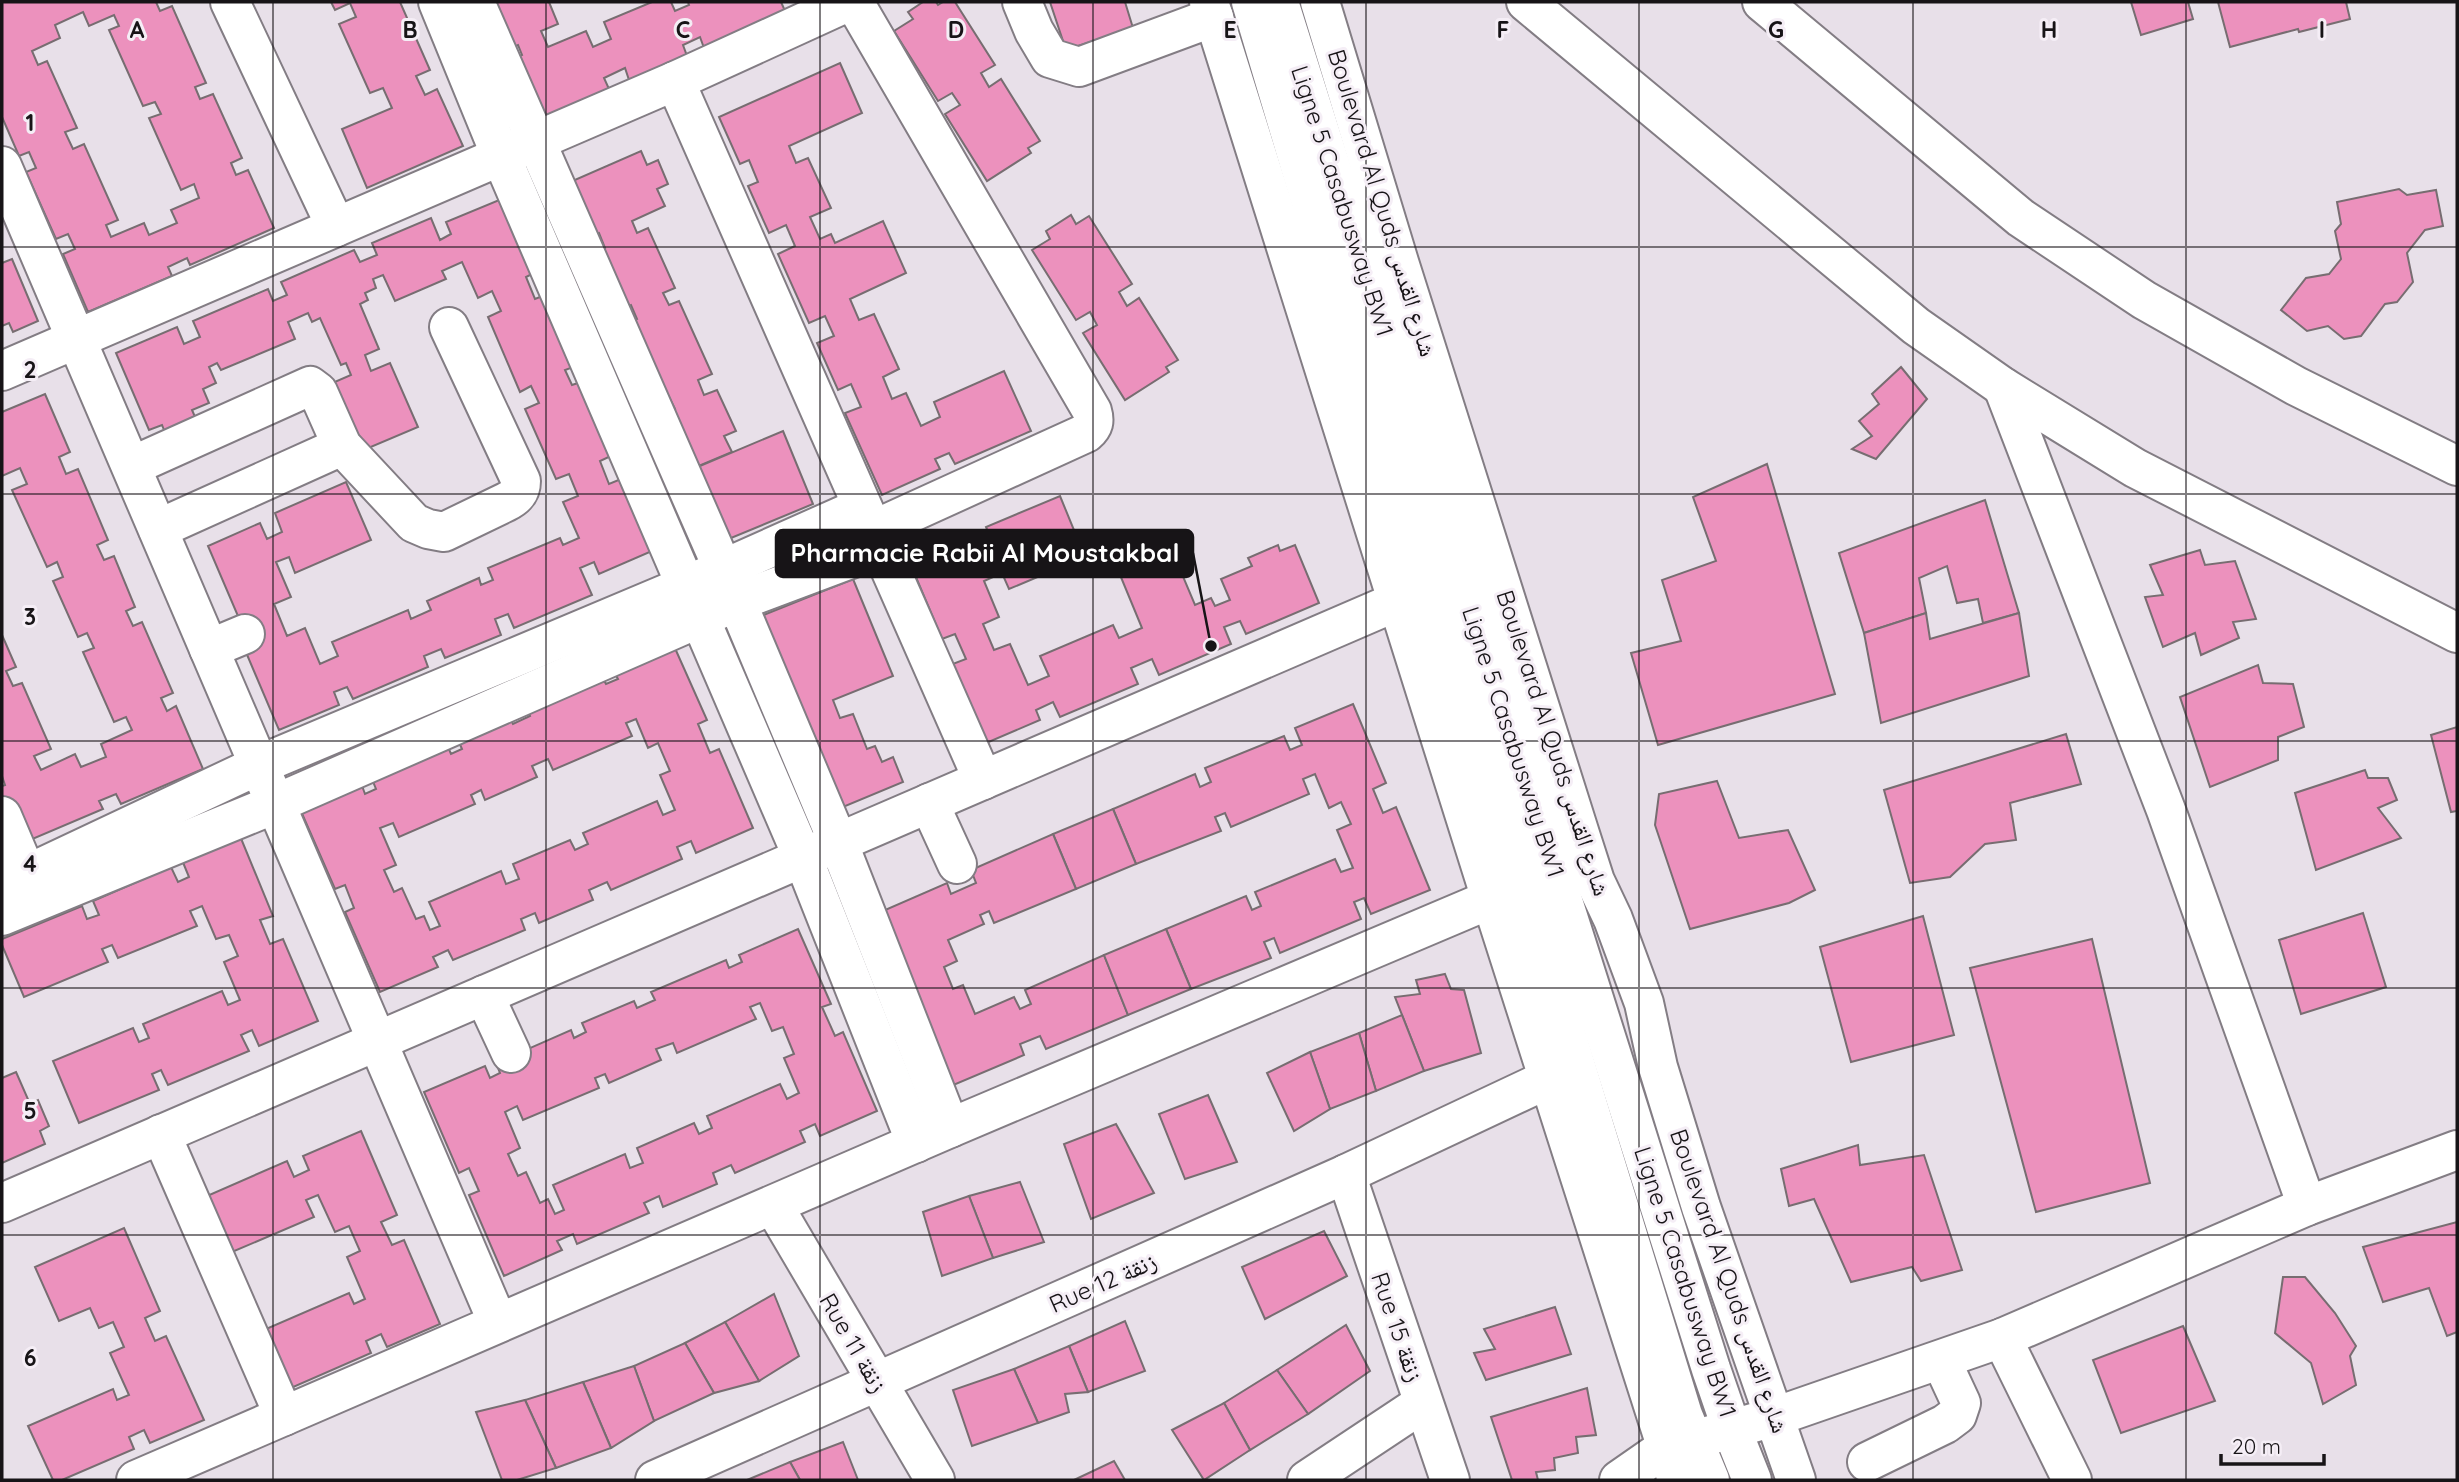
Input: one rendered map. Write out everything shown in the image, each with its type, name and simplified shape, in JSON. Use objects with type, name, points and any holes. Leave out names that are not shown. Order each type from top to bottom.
[{"type":"street","points":[[230,2],[336,227]]},
{"type":"street","points":[[438,2],[518,149],[730,586],[838,842],[950,1128]]},
{"type":"street","points":[[475,2],[518,149],[694,601],[803,858],[916,1143]]},
{"type":"street","points":[[2,370],[675,81],[848,2]]},
{"type":"street","points":[[2,816],[14,881],[259,765],[694,601],[872,529],[1093,428],[1092,411],[854,2]]},
{"type":"street","points":[[1022,2],[1034,31],[1050,58],[1079,67],[1212,9],[1548,1079],[1679,1456]]},
{"type":"street","name":"Ligne 5 Casabusway BW1","points":[[1251,2],[1683,1415],[1679,1456],[1710,1480]]},
{"type":"street","name":"Ligne 5 Casabusway BW1","points":[[1279,2],[1732,1430],[1752,1480]]},
{"type":"street","name":"Boulevard Al Quds شارع القدس","points":[[1320,2],[1399,262],[1583,843],[1644,1003],[1658,1068],[1697,1195],[1796,1480]]},
{"type":"street","points":[[1526,2],[1916,326],[2003,387],[2135,468],[2457,633]]},
{"type":"street","points":[[1762,2],[2021,218],[2144,300],[2296,386],[2457,466]]},
{"type":"street","points":[[675,81],[983,780]]},
{"type":"street","points":[[2,166],[275,804],[334,905],[377,1041],[498,1323]]},
{"type":"street","points":[[132,466],[310,386],[318,392],[342,446],[414,523],[444,532],[515,497],[521,489],[521,481],[449,327]]},
{"type":"street","points":[[2003,387],[2166,810],[2306,1206]]},
{"type":"street","points":[[158,529],[342,446]]},
{"type":"street","points":[[2,916],[275,804],[694,601]]},
{"type":"street","points":[[2,1203],[1398,601]]},
{"type":"street","points":[[209,649],[245,634]]},
{"type":"street","points":[[929,803],[957,864]]},
{"type":"street","points":[[136,1480],[950,1128],[1491,899]]},
{"type":"street","points":[[484,995],[511,1053]]},
{"type":"street","name":"Rue 12 زنقة","points":[[655,1480],[877,1384],[1346,1174],[1548,1079]]},
{"type":"street","points":[[161,1134],[284,1416]]},
{"type":"street","points":[[1619,1480],[1679,1456],[1732,1430],[2002,1338],[2306,1206],[2457,1150]]},
{"type":"street","name":"Rue 15 زنقة","points":[[1346,1174],[1450,1480]]},
{"type":"street","name":"Rue 11 زنقة","points":[[773,1205],[935,1480]]},
{"type":"street","points":[[2002,1338],[2072,1480]]},
{"type":"street","points":[[1867,1462],[1945,1424],[1957,1415],[1961,1403],[1941,1360]]},
{"type":"street","points":[[1307,1480],[1423,1403]]},
{"type":"building","points":[[2,2],[156,2],[160,11],[172,6],[206,83],[195,87],[200,99],[213,94],[242,158],[231,163],[236,175],[248,170],[274,228],[190,265],[187,258],[168,267],[172,276],[88,312],[63,254],[75,249],[68,234],[56,239],[26,172],[36,168],[29,152],[19,156],[2,117]],"holes":[[[83,12],[89,26],[114,15],[119,26],[109,30],[143,106],[155,102],[161,114],[149,118],[181,190],[194,184],[199,198],[171,210],[177,223],[149,235],[144,223],[111,237],[106,225],[118,220],[84,144],[73,149],[65,132],[77,128],[47,61],[38,65],[32,51],[60,38],[55,25]]]},
{"type":"building","points":[[331,2],[400,2],[430,70],[416,76],[425,95],[437,89],[463,146],[367,188],[342,129],[392,108],[383,88],[370,93],[339,24],[356,17],[350,3],[335,10]]},
{"type":"building","points":[[483,2],[549,2],[558,24],[541,31],[548,47],[586,31],[593,47],[611,39],[604,22],[652,2],[671,2],[675,11],[689,5],[688,2],[781,2],[786,13],[704,48],[700,37],[683,45],[687,56],[629,80],[625,68],[604,78],[609,89],[534,121],[508,61],[522,55],[518,45],[504,51]]},
{"type":"building","points":[[923,2],[936,2],[938,5],[955,2],[995,65],[981,73],[989,87],[1001,79],[1040,141],[1028,148],[1031,153],[987,181],[945,114],[960,105],[952,93],[938,101],[894,31],[913,19],[908,12]]},
{"type":"building","points":[[1050,2],[1125,2],[1133,28],[1066,50]]},
{"type":"building","points":[[2131,2],[2188,2],[2193,19],[2141,35]]},
{"type":"building","points":[[2218,2],[2346,2],[2350,19],[2230,47]]},
{"type":"building","points":[[840,63],[862,113],[789,146],[796,163],[808,158],[831,208],[810,217],[820,239],[831,234],[835,243],[883,221],[906,273],[850,299],[859,320],[874,314],[899,369],[883,377],[892,399],[906,393],[921,426],[940,417],[934,402],[1004,371],[1031,431],[955,464],[949,453],[935,459],[940,469],[882,495],[845,413],[861,407],[851,384],[838,390],[817,343],[834,336],[825,316],[809,323],[778,254],[795,246],[786,225],[769,233],[748,186],[758,182],[749,160],[740,164],[719,117]]},
{"type":"building","points":[[641,151],[647,165],[658,160],[668,184],[657,189],[665,206],[632,221],[637,233],[648,228],[675,288],[663,293],[669,305],[679,301],[712,374],[698,380],[704,395],[717,390],[736,431],[724,436],[732,452],[694,468],[659,416],[675,409],[667,393],[654,399],[621,326],[637,319],[631,305],[616,312],[590,255],[605,248],[599,233],[585,239],[561,186]]},
{"type":"building","points":[[2399,189],[2407,195],[2436,190],[2443,226],[2425,230],[2407,253],[2413,282],[2397,302],[2385,304],[2361,336],[2344,339],[2328,326],[2307,331],[2281,310],[2306,278],[2329,274],[2341,259],[2335,231],[2341,224],[2337,202]]},
{"type":"building","points":[[504,198],[536,272],[526,277],[535,299],[545,295],[576,366],[565,370],[572,385],[581,382],[613,455],[600,461],[609,484],[621,479],[652,551],[599,574],[594,562],[580,568],[592,595],[514,628],[508,614],[495,619],[501,635],[445,658],[441,649],[424,656],[428,667],[353,699],[347,687],[334,692],[339,705],[279,730],[245,650],[241,623],[208,546],[260,523],[267,539],[282,532],[275,513],[346,482],[371,540],[295,573],[289,557],[276,562],[291,597],[274,604],[287,636],[305,628],[320,664],[338,656],[332,642],[408,610],[411,619],[431,610],[427,601],[479,578],[481,585],[493,580],[488,568],[560,538],[563,545],[579,538],[563,502],[578,496],[569,474],[556,479],[525,409],[539,403],[531,386],[520,392],[488,317],[501,311],[492,291],[478,298],[462,262],[442,271],[446,279],[395,301],[383,275],[373,279],[376,288],[365,293],[368,300],[360,304],[379,349],[365,355],[371,371],[390,363],[418,427],[359,452],[330,384],[351,375],[346,363],[341,365],[320,318],[312,322],[308,313],[288,322],[295,339],[221,370],[217,363],[209,367],[216,383],[203,389],[209,403],[192,410],[199,426],[168,440],[162,425],[149,430],[116,353],[177,327],[184,344],[200,337],[193,321],[268,289],[273,301],[287,295],[281,282],[354,250],[360,262],[377,255],[372,243],[431,218],[440,240],[451,234],[446,222]]},
{"type":"building","points":[[1071,215],[1076,224],[1089,216],[1132,284],[1119,292],[1127,306],[1139,298],[1178,360],[1166,367],[1169,372],[1125,400],[1083,333],[1097,325],[1090,312],[1076,320],[1032,250],[1050,239],[1046,231]]},
{"type":"building","points":[[12,259],[38,321],[13,332],[9,323],[2,326],[2,263]]},
{"type":"building","points":[[1901,367],[1927,399],[1876,459],[1852,449],[1872,436],[1859,421],[1879,404],[1872,394]]},
{"type":"building","points":[[45,394],[70,452],[59,457],[66,474],[78,469],[108,540],[97,545],[104,560],[114,556],[135,607],[126,611],[133,626],[142,622],[173,693],[161,698],[167,711],[176,706],[203,769],[121,804],[116,794],[99,801],[103,809],[16,846],[2,812],[2,786],[5,785],[2,776],[2,635],[16,667],[6,671],[13,686],[22,683],[51,749],[34,756],[41,770],[75,754],[81,767],[106,757],[101,744],[132,730],[126,717],[114,722],[83,652],[94,648],[87,633],[78,637],[53,581],[63,577],[57,562],[47,567],[12,490],[27,484],[20,468],[2,476],[2,412]]},
{"type":"building","points":[[783,431],[813,504],[719,543],[688,471]]},
{"type":"building","points":[[1767,464],[1835,694],[1658,745],[1631,653],[1681,641],[1662,580],[1716,561],[1693,497]]},
{"type":"building","points":[[1060,496],[1085,557],[1009,589],[1002,573],[984,581],[999,617],[983,624],[994,650],[1010,644],[1028,685],[1049,676],[1040,656],[1113,625],[1119,638],[1142,628],[1118,570],[1171,548],[1195,605],[1211,598],[1215,606],[1230,600],[1221,579],[1252,566],[1248,558],[1278,545],[1280,551],[1295,545],[1319,603],[1246,634],[1240,621],[1224,627],[1231,644],[1159,675],[1152,659],[1131,668],[1138,684],[1060,717],[1053,702],[1036,710],[1040,720],[984,744],[950,665],[966,659],[955,634],[942,639],[910,563],[968,538],[975,554],[994,546],[986,527]]},
{"type":"building","points":[[1985,500],[2019,613],[1983,623],[1978,599],[1957,603],[1947,566],[1919,578],[1926,613],[1864,633],[1839,553]]},
{"type":"building","points":[[2200,550],[2205,565],[2235,561],[2256,619],[2233,622],[2239,638],[2201,655],[2195,633],[2163,647],[2145,597],[2163,595],[2150,565]]},
{"type":"building","points":[[853,579],[893,676],[833,700],[840,718],[853,714],[867,749],[875,746],[882,762],[893,757],[903,782],[831,812],[751,620]]},
{"type":"building","points":[[1926,613],[1930,639],[2019,613],[2029,676],[1881,723],[1864,633]]},
{"type":"building","points":[[674,646],[707,720],[698,724],[710,753],[719,749],[753,828],[696,853],[691,841],[677,847],[682,859],[611,890],[607,882],[589,890],[593,900],[539,923],[535,913],[521,919],[525,930],[453,960],[448,950],[433,957],[438,967],[380,992],[345,912],[354,908],[345,885],[335,889],[300,809],[361,783],[365,794],[376,789],[372,779],[448,747],[451,754],[462,749],[458,740],[510,718],[513,724],[530,716],[527,709],[602,677],[606,684],[618,679],[614,672]],"holes":[[[636,719],[648,748],[658,743],[670,771],[660,775],[675,810],[663,815],[657,801],[583,833],[588,844],[575,850],[570,840],[513,864],[519,879],[506,884],[501,871],[429,902],[440,926],[430,930],[424,916],[416,919],[402,888],[394,892],[384,870],[396,865],[380,828],[393,823],[399,837],[475,804],[471,795],[481,790],[485,800],[537,777],[532,766],[548,759],[553,770],[632,736],[626,723]]]},
{"type":"building","points":[[2258,665],[2263,683],[2293,684],[2304,727],[2278,737],[2278,760],[2210,787],[2180,697]]},
{"type":"building","points":[[1353,704],[1386,783],[1373,789],[1383,813],[1396,807],[1430,890],[1371,914],[1364,898],[1354,902],[1361,919],[1280,953],[1274,938],[1264,942],[1271,958],[1191,989],[1166,929],[1246,896],[1252,910],[1261,906],[1255,892],[1335,859],[1341,872],[1353,868],[1337,830],[1351,824],[1341,802],[1329,808],[1315,774],[1303,779],[1309,794],[1231,827],[1225,813],[1215,817],[1221,831],[1136,864],[1113,809],[1195,774],[1200,787],[1211,782],[1205,768],[1284,736],[1290,750],[1302,745],[1295,728]]},
{"type":"building","points":[[2457,727],[2457,811],[2451,812],[2431,735]]},
{"type":"building","points":[[2066,734],[2081,784],[2010,803],[2016,840],[1985,844],[1950,877],[1910,883],[1884,790]]},
{"type":"building","points":[[2365,770],[2368,778],[2388,778],[2397,800],[2378,808],[2401,838],[2316,870],[2295,793]]},
{"type":"building","points":[[1717,781],[1739,838],[1788,830],[1815,890],[1789,903],[1690,929],[1655,825],[1659,794]]},
{"type":"building","points":[[1113,809],[1136,864],[1076,889],[1053,834]]},
{"type":"building","points":[[1053,834],[1076,889],[994,923],[989,911],[980,915],[984,924],[948,940],[957,961],[944,967],[953,989],[963,985],[975,1014],[1014,997],[1020,1009],[1031,1004],[1025,990],[1104,955],[1128,1015],[1046,1049],[1040,1036],[1020,1044],[1024,1055],[944,1089],[869,917],[947,883],[951,894],[976,883],[971,870]]},
{"type":"building","points":[[240,836],[273,916],[260,920],[270,944],[283,939],[318,1021],[259,1046],[252,1030],[241,1035],[249,1051],[168,1085],[161,1070],[152,1074],[159,1090],[79,1123],[53,1061],[133,1028],[139,1042],[149,1038],[143,1024],[222,991],[228,1005],[240,1000],[224,962],[238,956],[229,935],[216,939],[202,906],[190,911],[197,926],[118,958],[112,945],[102,949],[108,962],[24,997],[2,945],[2,939],[82,906],[87,919],[99,915],[93,901],[171,867],[178,882],[189,877],[182,860]]},
{"type":"building","points":[[2363,913],[2386,987],[2301,1014],[2279,940]]},
{"type":"building","points":[[1923,916],[1954,1035],[1851,1062],[1820,947]]},
{"type":"building","points":[[798,929],[831,1004],[822,1007],[835,1036],[843,1032],[877,1111],[820,1136],[815,1124],[800,1131],[805,1142],[735,1173],[731,1165],[713,1173],[717,1184],[663,1207],[659,1196],[644,1203],[649,1213],[577,1244],[573,1234],[557,1241],[562,1250],[504,1276],[469,1195],[479,1191],[469,1168],[459,1173],[424,1092],[485,1066],[490,1078],[500,1073],[496,1063],[571,1030],[574,1038],[586,1032],[582,1023],[634,1001],[637,1008],[655,1000],[651,992],[726,960],[729,968],[742,962],[739,955]],"holes":[[[760,1003],[772,1031],[783,1027],[794,1054],[784,1058],[799,1093],[787,1099],[780,1084],[707,1116],[712,1128],[699,1134],[694,1123],[637,1148],[643,1163],[630,1168],[625,1154],[553,1185],[564,1210],[555,1214],[548,1199],[540,1203],[526,1172],[518,1176],[508,1154],[520,1148],[505,1112],[517,1106],[523,1120],[599,1088],[595,1078],[605,1074],[609,1083],[661,1060],[656,1049],[673,1043],[677,1053],[756,1019],[750,1007]]]},
{"type":"building","points":[[1166,929],[1191,989],[1128,1015],[1104,955]]},
{"type":"building","points":[[2092,939],[2150,1183],[2036,1212],[1970,968]]},
{"type":"building","points":[[1445,974],[1451,989],[1464,990],[1481,1053],[1424,1071],[1395,997],[1420,994],[1416,980]]},
{"type":"building","points":[[1402,1015],[1424,1071],[1376,1091],[1359,1033]]},
{"type":"building","points":[[1359,1033],[1376,1091],[1330,1109],[1310,1052]]},
{"type":"building","points":[[1310,1052],[1330,1109],[1294,1131],[1267,1073]]},
{"type":"building","points":[[16,1072],[30,1104],[38,1100],[49,1126],[40,1131],[45,1144],[2,1163],[2,1078]]},
{"type":"building","points":[[1208,1095],[1237,1162],[1185,1179],[1159,1114]]},
{"type":"building","points":[[1116,1124],[1154,1193],[1091,1219],[1064,1144]]},
{"type":"building","points":[[361,1131],[397,1215],[381,1222],[392,1245],[404,1240],[440,1324],[387,1347],[381,1334],[366,1341],[371,1353],[291,1388],[266,1329],[349,1293],[354,1304],[365,1299],[347,1257],[360,1251],[349,1226],[335,1232],[318,1195],[306,1200],[314,1217],[232,1252],[207,1196],[287,1161],[294,1177],[309,1170],[303,1156]]},
{"type":"building","points":[[1858,1145],[1860,1165],[1924,1155],[1962,1270],[1921,1281],[1912,1267],[1851,1282],[1814,1199],[1789,1206],[1781,1169]]},
{"type":"building","points":[[1020,1182],[1044,1242],[993,1258],[969,1196]]},
{"type":"building","points":[[969,1196],[993,1258],[942,1276],[923,1212]]},
{"type":"building","points":[[2457,1222],[2457,1332],[2447,1336],[2429,1288],[2383,1302],[2363,1247]]},
{"type":"building","points":[[124,1228],[160,1311],[145,1318],[155,1341],[166,1336],[204,1420],[150,1443],[144,1430],[129,1437],[134,1449],[62,1480],[53,1480],[28,1426],[113,1389],[117,1400],[129,1395],[110,1353],[124,1347],[113,1322],[99,1328],[90,1308],[59,1321],[35,1267]]},
{"type":"building","points":[[1324,1231],[1347,1276],[1265,1319],[1242,1267]]},
{"type":"building","points":[[2283,1277],[2305,1277],[2335,1313],[2356,1346],[2350,1356],[2356,1385],[2323,1404],[2311,1363],[2275,1333]]},
{"type":"building","points":[[774,1294],[799,1356],[759,1381],[725,1322]]},
{"type":"building","points":[[1555,1307],[1571,1354],[1486,1380],[1474,1353],[1495,1349],[1484,1329]]},
{"type":"building","points":[[1125,1321],[1145,1371],[1088,1392],[1069,1346]]},
{"type":"building","points":[[725,1322],[759,1381],[714,1393],[685,1343]]},
{"type":"building","points":[[1346,1325],[1370,1371],[1308,1414],[1277,1370]]},
{"type":"building","points":[[2183,1326],[2215,1401],[2121,1433],[2093,1360]]},
{"type":"building","points":[[685,1343],[714,1393],[654,1421],[634,1366]]},
{"type":"building","points":[[1069,1346],[1088,1392],[1065,1394],[1069,1412],[1038,1423],[1014,1369]]},
{"type":"building","points":[[634,1366],[654,1421],[611,1448],[583,1382]]},
{"type":"building","points":[[1014,1369],[1038,1423],[972,1446],[953,1390]]},
{"type":"building","points":[[1277,1370],[1308,1414],[1250,1450],[1224,1403]]},
{"type":"building","points":[[583,1382],[611,1448],[556,1468],[525,1400]]},
{"type":"building","points":[[1587,1388],[1596,1435],[1576,1437],[1578,1453],[1554,1458],[1555,1470],[1536,1472],[1538,1480],[1512,1480],[1491,1417]]},
{"type":"building","points":[[525,1400],[556,1468],[517,1480],[502,1480],[476,1412]]},
{"type":"building","points":[[1224,1403],[1250,1450],[1204,1480],[1172,1430]]},
{"type":"building","points":[[843,1442],[858,1480],[800,1480],[790,1462]]},
{"type":"building","points":[[1114,1461],[1125,1480],[1074,1480]]},
{"type":"building","points":[[790,1462],[800,1480],[747,1480]]},
{"type":"place","name":"Pharmacie Rabii Al Moustakbal","points":[[1211,646]]}]
